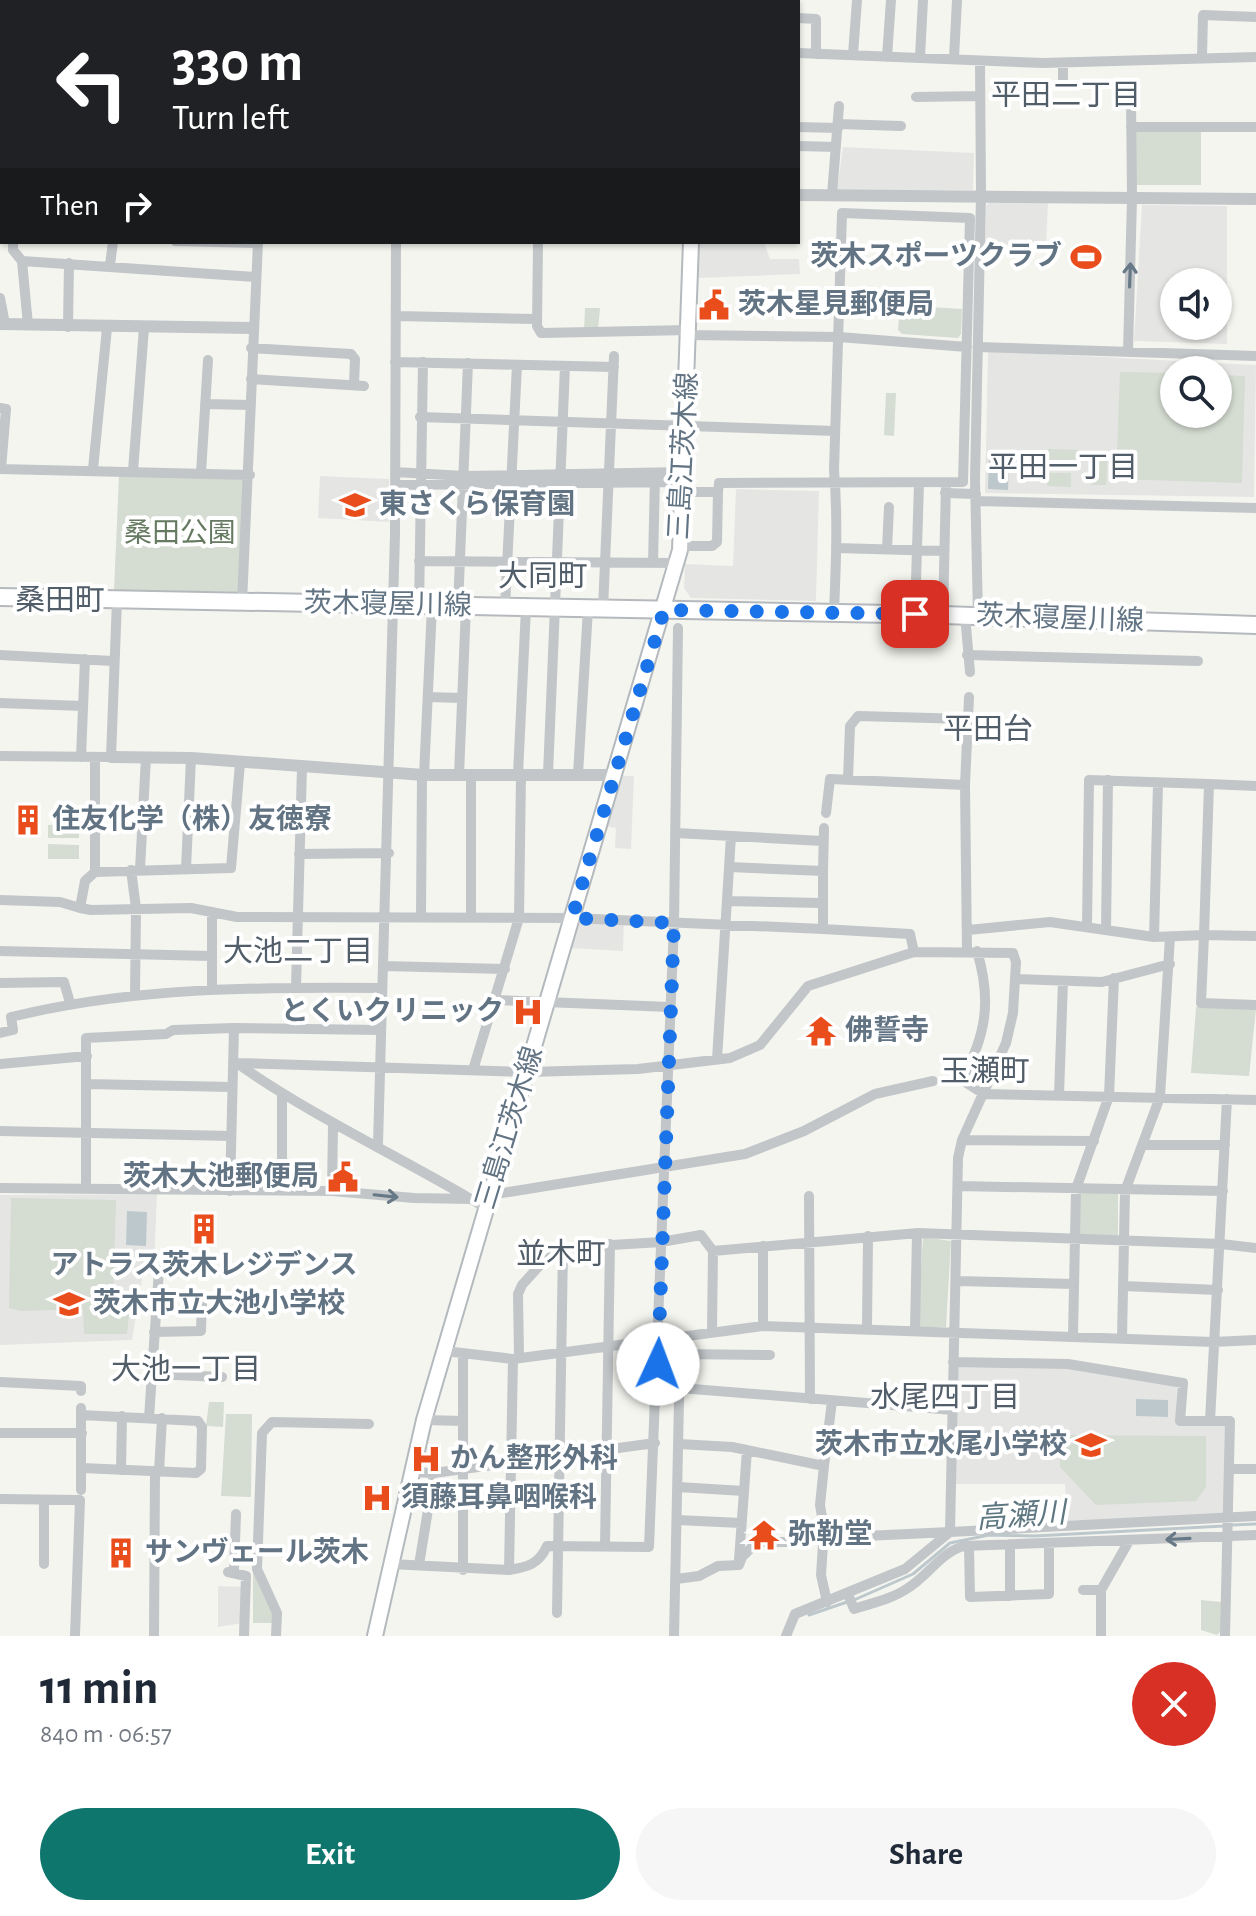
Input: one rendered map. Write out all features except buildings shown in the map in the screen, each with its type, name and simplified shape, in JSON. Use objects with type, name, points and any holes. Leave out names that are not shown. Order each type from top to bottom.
[{"type":"main road","name":"三島江茨木線","points":[[375,1636],[424,1420],[681,546],[691,244]]},
{"type":"main road","name":"茨木寝屋川線","points":[[0,597],[834,612],[1256,625]]},
{"type":"street","points":[[853,55],[857,0]]},
{"type":"street","points":[[887,57],[891,0]]},
{"type":"street","points":[[920,57],[923,0]]},
{"type":"street","points":[[954,58],[957,0]]},
{"type":"street","points":[[1202,57],[1203,15],[1256,17]]},
{"type":"street","points":[[800,18],[816,19],[816,54]]},
{"type":"street","points":[[800,53],[1063,63],[1256,57]]},
{"type":"street","points":[[946,488],[963,482],[981,195],[980,61]]},
{"type":"street","points":[[1063,63],[1064,79]]},
{"type":"street","points":[[916,97],[980,96]]},
{"type":"street","points":[[1128,352],[1131,97]]},
{"type":"street","points":[[832,195],[839,106]]},
{"type":"street","points":[[800,127],[901,126]]},
{"type":"street","points":[[1131,127],[1256,127]]},
{"type":"street","points":[[800,146],[836,147]]},
{"type":"street","points":[[800,195],[1256,199]]},
{"type":"street","points":[[834,612],[835,431],[842,213],[970,218],[976,497],[972,616],[967,655],[970,672]]},
{"type":"street","points":[[13,244],[13,250],[22,261],[28,325]]},
{"type":"street","points":[[113,244],[110,269],[255,277]]},
{"type":"street","points":[[242,603],[250,475],[251,328],[258,244]]},
{"type":"street","points":[[378,1144],[389,853],[396,244]]},
{"type":"street","points":[[538,244],[537,319],[541,333],[689,332],[839,337],[973,347],[1256,356]]},
{"type":"street","points":[[22,261],[110,265]]},
{"type":"street","points":[[68,327],[69,263]]},
{"type":"street","points":[[0,298],[2,324],[251,328]]},
{"type":"street","points":[[397,316],[537,319]]},
{"type":"street","points":[[93,469],[107,328]]},
{"type":"street","points":[[133,471],[144,328]]},
{"type":"street","points":[[251,348],[351,354],[355,359],[359,386],[251,379]]},
{"type":"street","points":[[201,473],[208,360]]},
{"type":"street","points":[[395,362],[565,366],[614,362],[605,562],[595,609],[578,774]]},
{"type":"street","points":[[421,916],[423,775],[428,697],[426,606],[419,561],[418,485],[423,362]]},
{"type":"street","points":[[468,363],[460,561],[471,917]]},
{"type":"street","points":[[505,607],[517,365]]},
{"type":"street","points":[[548,774],[565,366]]},
{"type":"street","points":[[205,404],[251,405]]},
{"type":"street","points":[[0,408],[6,409],[1,469],[250,475]]},
{"type":"street","points":[[420,417],[835,431]]},
{"type":"street","points":[[395,472],[463,481]]},
{"type":"street","points":[[395,485],[609,476],[655,477],[718,492]]},
{"type":"street","points":[[653,563],[655,477]]},
{"type":"street","points":[[681,546],[712,546],[717,542],[719,483],[919,483],[976,497],[1256,508]]},
{"type":"street","points":[[915,614],[919,483]]},
{"type":"street","points":[[943,615],[946,488]]},
{"type":"street","points":[[887,549],[889,507]]},
{"type":"street","points":[[836,548],[944,551]]},
{"type":"street","points":[[419,561],[677,563]]},
{"type":"street","points":[[111,757],[117,600]]},
{"type":"street","points":[[473,1070],[519,918],[519,774],[526,608]]},
{"type":"street","points":[[390,1564],[509,1570],[527,1567],[540,1560],[547,1546],[649,1547],[660,1338],[674,923],[678,628]]},
{"type":"street","points":[[0,655],[113,661]]},
{"type":"street","points":[[967,655],[1198,661]]},
{"type":"street","points":[[81,757],[85,659]]},
{"type":"street","points":[[428,697],[462,698]]},
{"type":"street","points":[[962,1080],[984,1033],[983,970],[972,951],[968,930],[965,785],[969,697]]},
{"type":"street","points":[[0,703],[83,706]]},
{"type":"street","points":[[848,779],[850,726],[858,716],[967,719]]},
{"type":"street","points":[[0,756],[191,758],[423,775],[614,775]]},
{"type":"street","points":[[95,757],[95,872]]},
{"type":"street","points":[[135,995],[136,869],[146,757]]},
{"type":"street","points":[[186,869],[191,758]]},
{"type":"street","points":[[80,908],[85,881],[95,872],[231,868],[240,763]]},
{"type":"street","points":[[296,987],[302,767]]},
{"type":"street","points":[[826,813],[830,779],[965,785]]},
{"type":"street","points":[[1087,927],[1089,780],[1256,786]]},
{"type":"street","points":[[1106,930],[1108,780]]},
{"type":"street","points":[[1154,937],[1158,784]]},
{"type":"street","points":[[1209,784],[1201,1003],[1256,1005]]},
{"type":"street","points":[[823,929],[824,828]]},
{"type":"street","points":[[676,833],[822,841]]},
{"type":"street","points":[[717,1059],[731,836]]},
{"type":"street","points":[[299,854],[389,853]]},
{"type":"street","points":[[1090,858],[1108,857]]},
{"type":"street","points":[[729,867],[823,871]]},
{"type":"street","points":[[0,900],[60,902],[80,908],[191,908],[237,917],[572,918],[823,929],[910,934],[914,952]]},
{"type":"street","points":[[727,901],[822,903]]},
{"type":"street","points":[[212,912],[212,989]]},
{"type":"street","points":[[968,930],[1050,922],[1154,937],[1256,936]]},
{"type":"street","points":[[1122,1338],[1125,1191],[1160,1097],[1170,937]]},
{"type":"street","points":[[0,951],[211,956]]},
{"type":"street","points":[[236,1063],[528,1072],[630,1069],[717,1059],[747,1053],[760,1045],[808,986],[914,952],[1013,953],[1015,979],[1010,1030],[962,1140],[958,1186],[950,1532],[905,1569],[795,1614],[786,1636]]},
{"type":"street","points":[[1015,979],[1102,982],[1170,964]]},
{"type":"street","points":[[383,966],[505,969]]},
{"type":"street","points":[[1073,1336],[1076,1189],[1109,1096],[1114,978]]},
{"type":"street","points":[[1059,1095],[1063,981]]},
{"type":"street","points":[[0,983],[64,982],[70,1003]]},
{"type":"street","points":[[0,1033],[13,1030],[11,1017],[70,1003],[135,995],[212,989],[382,988]]},
{"type":"street","points":[[495,1000],[670,1007]]},
{"type":"street","points":[[86,1189],[86,1038],[234,1028],[380,1030]]},
{"type":"street","points":[[230,1191],[232,1087],[236,1063],[234,1028]]},
{"type":"street","points":[[0,1064],[87,1056]]},
{"type":"street","points":[[236,1063],[333,1125],[378,1144],[471,1199]]},
{"type":"street","points":[[950,1081],[962,1080],[984,1094],[1256,1100]]},
{"type":"street","points":[[0,1188],[332,1191],[488,1202],[665,1166],[745,1154],[804,1131],[875,1094],[933,1081]]},
{"type":"street","points":[[87,1084],[232,1087]]},
{"type":"street","points":[[282,1095],[282,1191]]},
{"type":"street","points":[[1210,1421],[1227,1099]]},
{"type":"street","points":[[332,1191],[333,1125]]},
{"type":"street","points":[[0,1131],[231,1136]]},
{"type":"street","points":[[962,1140],[1094,1141]]},
{"type":"street","points":[[1143,1145],[1225,1145]]},
{"type":"street","points":[[958,1186],[1223,1191]]},
{"type":"street","points":[[809,1196],[812,1240],[810,1399]]},
{"type":"street","points":[[713,1251],[812,1240],[917,1234],[1076,1238],[1256,1248]]},
{"type":"street","points":[[915,1330],[917,1234]]},
{"type":"street","points":[[509,1570],[518,1294],[522,1285],[563,1248],[661,1242],[701,1235],[713,1251],[712,1332]]},
{"type":"street","points":[[867,1328],[868,1236]]},
{"type":"street","points":[[605,1546],[610,1244]]},
{"type":"street","points":[[763,1246],[763,1326]]},
{"type":"street","points":[[557,1613],[563,1248]]},
{"type":"street","points":[[149,1418],[159,1270],[204,1271]]},
{"type":"street","points":[[956,1281],[1074,1284]]},
{"type":"street","points":[[1123,1286],[1218,1290]]},
{"type":"street","points":[[154,1332],[201,1331],[202,1301]]},
{"type":"street","points":[[445,1351],[516,1358],[763,1326],[1213,1342],[1256,1340]]},
{"type":"street","points":[[660,1338],[674,1345],[680,1354],[674,1636]]},
{"type":"street","points":[[463,1354],[463,1570]]},
{"type":"street","points":[[680,1354],[770,1355]]},
{"type":"street","points":[[953,1362],[1068,1364],[1183,1383],[1180,1421],[1230,1421],[1225,1636]]},
{"type":"street","points":[[151,1374],[222,1377]]},
{"type":"street","points":[[0,1382],[81,1386],[81,1391]]},
{"type":"street","points":[[680,1388],[953,1410]]},
{"type":"street","points":[[827,1602],[821,1575],[823,1536],[820,1505],[832,1401]]},
{"type":"street","points":[[81,1490],[81,1411],[198,1421],[202,1427],[201,1469],[196,1473],[82,1468]]},
{"type":"street","points":[[121,1470],[122,1416]]},
{"type":"street","points":[[154,1636],[157,1472],[162,1418]]},
{"type":"street","points":[[424,1420],[463,1421]]},
{"type":"street","points":[[276,1636],[277,1613],[257,1569],[262,1433],[272,1422],[369,1424]]},
{"type":"street","points":[[0,1433],[82,1433]]},
{"type":"street","points":[[411,1472],[434,1473],[655,1443]]},
{"type":"street","points":[[679,1444],[747,1450],[824,1466]]},
{"type":"street","points":[[739,1565],[747,1450]]},
{"type":"street","points":[[1230,1469],[1256,1469]]},
{"type":"street","points":[[419,1565],[434,1473]]},
{"type":"street","points":[[678,1487],[744,1491]]},
{"type":"street","points":[[0,1499],[80,1500],[75,1636]]},
{"type":"street","points":[[44,1500],[44,1564]]},
{"type":"street","points":[[236,1514],[231,1572],[246,1576],[244,1636]]},
{"type":"street","points":[[739,1565],[742,1557],[757,1542],[787,1542],[795,1536],[950,1532],[1256,1516]]},
{"type":"street","points":[[677,1520],[741,1523]]},
{"type":"street","points":[[848,1594],[854,1609],[908,1589],[953,1549],[969,1546],[1256,1535]]},
{"type":"street","points":[[1101,1636],[1101,1590],[1129,1541]]},
{"type":"street","points":[[969,1546],[970,1597],[1010,1596],[1049,1594],[1049,1543]]},
{"type":"street","points":[[1010,1544],[1010,1596]]},
{"type":"street","points":[[676,1579],[699,1576],[718,1566],[739,1565]]},
{"type":"street","points":[[1083,1590],[1101,1590]]},
{"type":"shaded area","points":[[843,147],[974,153],[973,190],[837,190]]},
{"type":"shaded area","points":[[990,201],[1048,203],[1046,246],[985,244],[986,206]]},
{"type":"shaded area","points":[[1142,205],[1227,206],[1227,268],[1160,268],[1160,340],[1227,340],[1227,344],[1134,341]]},
{"type":"shaded area","points":[[698,244],[765,244],[770,259],[799,259],[800,274],[698,278]]},
{"type":"shaded area","points":[[988,351],[1160,360],[1160,428],[1232,428],[1232,364],[1256,365],[1254,497],[985,493]]},
{"type":"shaded area","points":[[989,457],[1009,457],[1008,490],[988,489]]},
{"type":"shaded area","points":[[320,476],[389,479],[389,522],[318,518]]},
{"type":"shaded area","points":[[736,489],[819,491],[816,601],[691,598],[684,588],[685,564],[733,566]]},
{"type":"shaded area","points":[[623,776],[634,776],[631,849],[615,848],[616,828],[605,826]]},
{"type":"shaded area","points":[[576,921],[624,923],[623,951],[568,948]]},
{"type":"shaded area","name":"茨木市立大池小学校","points":[[157,1194],[154,1266],[144,1267],[132,1340],[0,1345],[0,1195]]},
{"type":"shaded area","points":[[127,1211],[147,1212],[146,1246],[126,1245]]},
{"type":"shaded area","name":"茨木市立水尾小学校","points":[[958,1364],[1069,1366],[1177,1383],[1176,1424],[1226,1426],[1224,1518],[1067,1521],[1065,1484],[955,1484]]},
{"type":"shaded area","points":[[1136,1399],[1168,1400],[1168,1417],[1136,1416]]},
{"type":"shaded area","points":[[218,1586],[243,1587],[243,1623],[218,1627]]},
{"type":"green space","points":[[1138,130],[1201,130],[1201,185],[1135,185],[1134,134]]},
{"type":"green space","points":[[900,305],[962,309],[961,334],[958,338],[902,334],[898,330]]},
{"type":"green space","points":[[585,308],[600,308],[598,330],[584,331]]},
{"type":"green space","points":[[1120,372],[1160,373],[1160,428],[1232,428],[1232,376],[1245,376],[1242,483],[1116,479]]},
{"type":"green space","points":[[886,393],[896,393],[894,436],[884,435]]},
{"type":"green space","points":[[1048,449],[1079,450],[1078,463],[1048,462]]},
{"type":"green space","points":[[1094,451],[1108,452],[1106,485],[1092,485]]},
{"type":"green space","points":[[1048,473],[1071,473],[1071,487],[1047,486]]},
{"type":"green space","name":"桑田公園","points":[[119,476],[243,479],[241,592],[114,590]]},
{"type":"green space","points":[[48,825],[79,825],[79,838],[48,838]]},
{"type":"green space","points":[[48,844],[79,845],[79,859],[48,859]]},
{"type":"green space","points":[[1196,1007],[1256,1009],[1249,1076],[1191,1073]]},
{"type":"green space","points":[[1078,1190],[1118,1191],[1118,1235],[1077,1235]]},
{"type":"green space","points":[[11,1198],[116,1200],[113,1301],[130,1304],[127,1334],[84,1334],[83,1309],[21,1311],[9,1308]]},
{"type":"green space","points":[[923,1237],[951,1241],[946,1327],[920,1327],[918,1323]]},
{"type":"green space","points":[[209,1402],[224,1402],[223,1427],[206,1426]]},
{"type":"green space","points":[[226,1414],[252,1414],[251,1497],[221,1496]]},
{"type":"green space","points":[[1060,1435],[1206,1436],[1206,1487],[1196,1501],[1096,1505],[1060,1467]]},
{"type":"green space","points":[[253,1571],[265,1590],[275,1623],[253,1623]]},
{"type":"green space","points":[[1201,1600],[1221,1602],[1221,1631],[1217,1635],[1201,1630]]},
{"type":"waterway","name":"高瀬川","points":[[1232,1525],[1256,1524]]},
{"type":"waterway","name":"高瀬川","points":[[854,1600],[913,1574],[950,1543],[989,1535],[1034,1536],[1224,1526]]},
{"type":"waterway","name":"高瀬川","points":[[809,1615],[847,1602]]},
{"type":"place","name":"茨木スポーツクラブ","points":[[1086,257]]},
{"type":"place","name":"茨木星見郵便局","points":[[714,305]]},
{"type":"place","name":"東さくら保育園","points":[[355,505]]},
{"type":"place","name":"住友化学（株）友徳寮","points":[[28,820]]},
{"type":"place","name":"とくいクリニック","points":[[528,1012]]},
{"type":"place","name":"佛誓寺","points":[[821,1031]]},
{"type":"place","name":"茨木大池郵便局","points":[[343,1177]]},
{"type":"place","name":"アトラス茨木レジデンス","points":[[204,1229]]},
{"type":"place","name":"茨木市立大池小学校","points":[[69,1304]]},
{"type":"place","name":"茨木市立水尾小学校","points":[[1091,1445]]},
{"type":"place","name":"かん整形外科","points":[[426,1459]]},
{"type":"place","name":"須藤耳鼻咽喉科","points":[[377,1498]]},
{"type":"place","name":"弥勒堂","points":[[764,1535]]},
{"type":"place","name":"サンヴェール茨木","points":[[121,1553]]},
{"type":"district","name":"平田二丁目","points":[[1066,96]]},
{"type":"district","name":"平田一丁目","points":[[1063,468]]},
{"type":"district","name":"大同町","points":[[543,577]]},
{"type":"district","name":"桑田町","points":[[60,601]]},
{"type":"district","name":"平田台","points":[[988,730]]},
{"type":"district","name":"大池二丁目","points":[[298,952]]},
{"type":"district","name":"玉瀬町","points":[[985,1072]]},
{"type":"district","name":"並木町","points":[[561,1255]]},
{"type":"district","name":"大池一丁目","points":[[186,1370]]},
{"type":"district","name":"水尾四丁目","points":[[945,1398]]},
{"type":"route","points":[[658,1364],[674,923],[572,918],[664,610],[915,614]]}]
